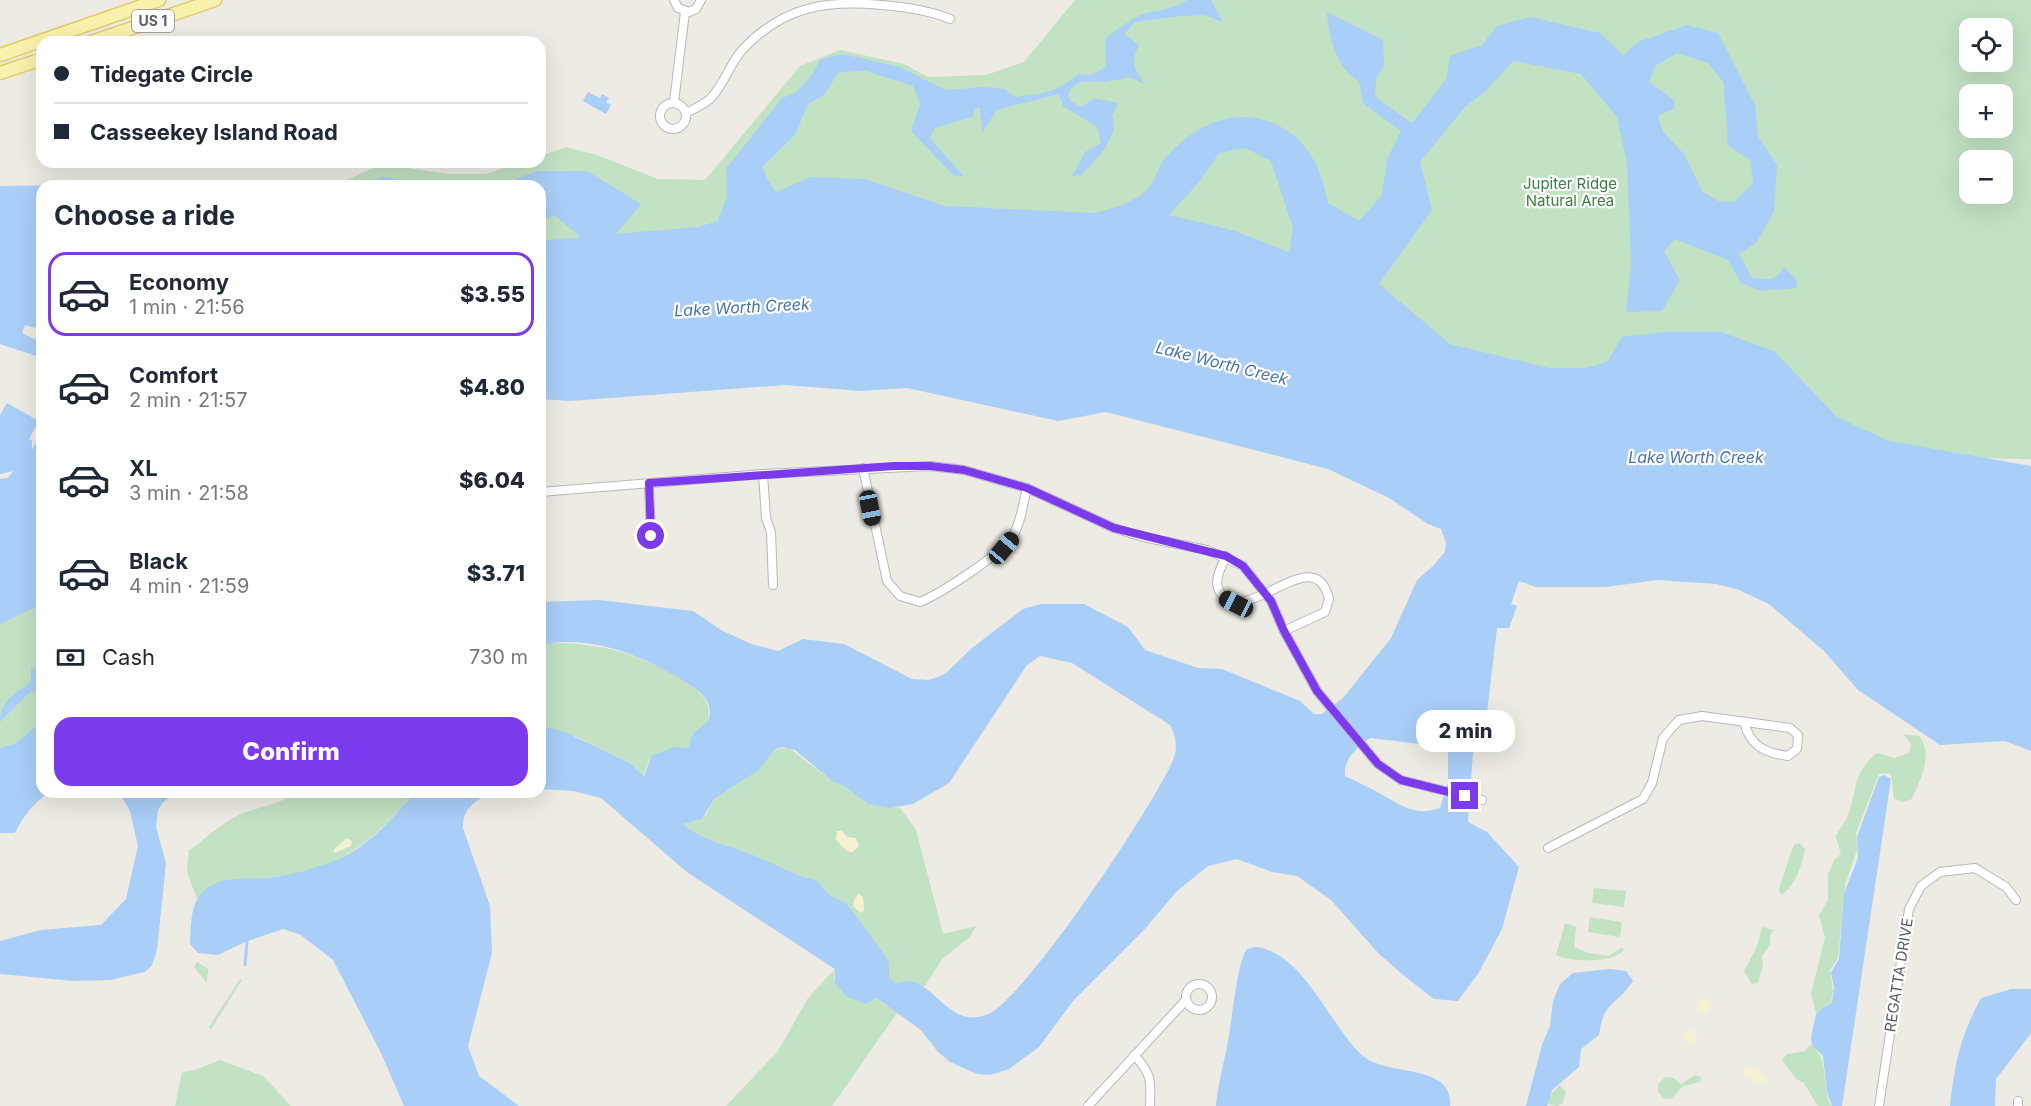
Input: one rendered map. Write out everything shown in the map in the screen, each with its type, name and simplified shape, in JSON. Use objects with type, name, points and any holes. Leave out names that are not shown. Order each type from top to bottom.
[{"type":"main road","name":"US 1","points":[[55,36],[159,0]]},
{"type":"main road","name":"US 1","points":[[109,36],[215,0]]},
{"type":"main road","points":[[78,36],[93,23]]},
{"type":"main road","name":"US 1","points":[[5,53],[36,42]]},
{"type":"main road","points":[[25,64],[36,50]]},
{"type":"main road","points":[[0,66],[7,59],[5,53]]},
{"type":"main road","points":[[0,73],[36,61]]},
{"type":"street","points":[[674,0],[678,8],[685,12],[696,9],[701,0]]},
{"type":"street","points":[[686,113],[711,98],[743,49],[767,29],[797,11],[845,1],[905,7],[935,13],[950,19]]},
{"type":"street","points":[[674,102],[685,12]]},
{"type":"street","points":[[674,102],[681,105],[686,113],[684,123],[678,128],[670,129],[663,125],[660,118],[661,108],[674,102]]},
{"type":"street","points":[[546,492],[764,474],[930,466],[953,468],[1027,488],[1114,528],[1226,556],[1243,566],[1271,601],[1284,631],[1317,691],[1378,764],[1392,775],[1432,788],[1482,800]]},
{"type":"street","points":[[863,468],[887,581],[900,597],[910,601],[920,602],[931,597],[1004,548],[1014,536],[1027,488]]},
{"type":"street","points":[[764,474],[766,518],[771,532],[773,585]]},
{"type":"street","points":[[649,483],[651,536]]},
{"type":"street","points":[[1226,556],[1217,578],[1218,590],[1225,598],[1236,604],[1250,601],[1264,592],[1298,578],[1312,578],[1322,583],[1329,599],[1325,612],[1284,631]]},
{"type":"street","points":[[1548,848],[1643,799],[1652,783],[1663,738],[1679,720],[1702,716],[1790,728],[1798,735],[1797,749],[1788,756],[1761,750],[1754,744],[1744,722]]},
{"type":"street","name":"REGATTA DRIVE","points":[[1879,1106],[1909,909],[1921,886],[1940,872],[1975,868],[2006,887],[2016,900]]},
{"type":"street","points":[[1088,1106],[1186,1000]]},
{"type":"street","points":[[1134,1055],[1145,1066],[1152,1080],[1150,1106]]},
{"type":"green space","name":"Jupiter Ridge Natural Area","points":[[1075,0],[2031,0],[2031,459],[1817,456],[1650,404],[945,206],[865,179],[703,233],[546,248],[546,180],[347,180],[373,168],[408,168],[448,174],[486,174],[504,168],[546,168],[546,154],[566,147],[597,155],[658,179],[705,180],[800,66],[840,50],[904,64],[928,77],[986,75],[1024,62]]},
{"type":"green space","points":[[36,601],[36,747],[0,754],[0,619]]},
{"type":"green space","points":[[546,644],[600,647],[633,656],[665,670],[693,687],[703,697],[708,710],[706,726],[698,731],[688,748],[670,749],[649,759],[643,777],[630,763],[577,737],[546,728]]},
{"type":"green space","points":[[1903,734],[1919,736],[1923,743],[1925,759],[1922,775],[1912,799],[1903,802],[1894,799],[1891,773],[1879,774],[1856,833],[1857,850],[1845,885],[1838,958],[1830,970],[1833,991],[1831,1001],[1823,1010],[1816,1013],[1811,993],[1825,938],[1819,915],[1828,900],[1828,874],[1834,860],[1841,854],[1836,837],[1848,816],[1863,767],[1877,753],[1895,758],[1909,753],[1911,744]]},
{"type":"green space","points":[[789,748],[832,781],[844,786],[868,804],[900,808],[916,830],[943,934],[976,926],[969,938],[943,958],[925,986],[919,989],[895,988],[889,978],[889,961],[884,954],[873,943],[846,903],[830,895],[816,880],[710,839],[683,824],[706,815],[714,799],[759,770],[775,749]]},
{"type":"green space","points":[[287,798],[410,798],[371,838],[331,863],[294,874],[223,882],[205,891],[197,899],[187,872],[189,850],[231,819]]},
{"type":"green space","points":[[1800,843],[1805,849],[1800,868],[1794,881],[1781,895],[1779,889],[1792,849],[1795,844]]},
{"type":"green space","points":[[1594,888],[1626,891],[1624,907],[1592,903]]},
{"type":"green space","points":[[1590,917],[1622,922],[1620,937],[1588,932]]},
{"type":"green space","points":[[1565,923],[1576,927],[1574,947],[1588,953],[1609,956],[1621,948],[1624,949],[1612,957],[1592,960],[1571,959],[1556,955]]},
{"type":"green space","points":[[1762,927],[1774,930],[1770,935],[1770,944],[1762,956],[1763,965],[1758,983],[1752,984],[1744,971],[1757,946]]},
{"type":"green space","points":[[197,962],[208,969],[207,983],[194,967]]},
{"type":"green space","points":[[835,969],[834,980],[875,998],[897,1013],[832,1106],[726,1106],[778,1051],[808,998]]},
{"type":"green space","points":[[240,979],[242,980],[211,1029],[209,1027]]},
{"type":"green space","points":[[1811,1044],[1821,1057],[1831,1106],[1818,1106],[1804,1083],[1796,1079],[1782,1060],[1787,1054],[1805,1051]]},
{"type":"green space","points":[[220,1060],[263,1076],[291,1106],[175,1106],[182,1072],[195,1070]]},
{"type":"green space","points":[[1695,1075],[1701,1077],[1700,1082],[1683,1086],[1671,1099],[1664,1098],[1658,1092],[1658,1085],[1665,1077],[1674,1078],[1681,1084]]},
{"type":"green space","points":[[1560,1085],[1566,1092],[1563,1103],[1557,1106],[1547,1104],[1548,1097]]},
{"type":"sand","points":[[837,831],[842,831],[847,837],[856,838],[859,846],[853,852],[847,851],[836,840]]},
{"type":"sand","points":[[347,838],[352,841],[351,846],[334,853],[334,849]]},
{"type":"sand","points":[[859,894],[863,897],[864,910],[861,913],[853,906]]},
{"type":"sand","points":[[1701,998],[1707,998],[1711,1005],[1707,1012],[1701,1012],[1697,1008],[1697,1002]]},
{"type":"sand","points":[[1687,1030],[1693,1030],[1697,1037],[1693,1044],[1687,1044],[1683,1040],[1683,1034]]},
{"type":"sand","points":[[1752,1067],[1766,1076],[1765,1083],[1759,1084],[1743,1074],[1744,1068]]},
{"type":"water","name":"Lake Worth Creek","points":[[1187,0],[1211,0],[1223,22],[1204,15],[1135,22],[1124,34],[1139,45],[1134,65],[1145,84],[1129,77],[1106,82],[1080,82],[1071,88],[1068,96],[1070,101],[1082,107],[1094,98],[1118,103],[1112,116],[1113,133],[1109,141],[1082,175],[1072,176],[1085,152],[1101,143],[1097,127],[1063,106],[1059,94],[997,110],[982,132],[980,108],[974,109],[974,116],[935,128],[930,138],[964,177],[953,175],[911,131],[920,104],[913,86],[866,71],[839,72],[824,95],[808,104],[795,135],[763,166],[767,179],[776,192],[810,177],[865,179],[945,206],[1094,213],[1143,194],[1150,186],[1163,161],[1186,138],[1199,129],[1229,118],[1244,117],[1275,124],[1297,138],[1312,156],[1322,178],[1328,203],[1359,221],[1382,195],[1387,159],[1401,131],[1363,103],[1359,81],[1345,69],[1335,51],[1329,31],[1327,12],[1383,40],[1384,65],[1376,79],[1375,97],[1412,123],[1446,79],[1450,56],[1482,45],[1497,26],[1530,17],[1600,33],[1623,55],[1638,42],[1687,25],[1718,33],[1755,105],[1758,136],[1777,165],[1774,212],[1756,243],[1739,254],[1752,278],[1774,277],[1784,267],[1797,280],[1796,288],[1761,291],[1741,283],[1728,260],[1675,239],[1664,251],[1680,280],[1662,311],[1626,312],[1631,264],[1627,164],[1617,117],[1581,74],[1513,61],[1486,91],[1465,107],[1420,162],[1432,210],[1379,284],[1450,344],[1549,368],[1585,368],[1607,362],[1622,337],[1665,332],[1721,332],[1774,351],[1837,417],[1889,441],[2031,466],[2031,751],[2005,741],[1940,745],[1858,690],[1824,651],[1769,604],[1739,590],[1717,584],[1657,580],[1606,587],[1536,587],[1519,581],[1511,604],[1517,606],[1509,628],[1497,628],[1483,747],[1473,752],[1468,822],[1487,832],[1519,867],[1502,929],[1478,974],[1458,1001],[1434,999],[1408,979],[1379,954],[1331,900],[1297,876],[1272,872],[1237,859],[1208,866],[1177,891],[1143,931],[1073,1001],[1039,1047],[1009,1069],[990,1075],[977,1074],[950,1062],[938,1052],[921,1030],[876,998],[865,1004],[846,996],[835,983],[835,969],[688,873],[601,798],[573,791],[546,789],[546,727],[565,732],[630,763],[644,777],[651,756],[674,747],[688,748],[692,736],[705,724],[710,713],[707,701],[697,690],[631,654],[595,644],[558,642],[546,644],[546,602],[599,600],[693,611],[721,630],[751,644],[778,651],[803,639],[844,644],[912,679],[929,680],[945,674],[972,648],[1023,609],[1041,604],[1084,604],[1128,627],[1145,650],[1198,668],[1222,669],[1300,701],[1314,714],[1322,714],[1343,698],[1391,638],[1417,580],[1445,552],[1446,543],[1441,529],[1428,524],[1389,498],[1328,469],[1106,412],[1058,421],[907,388],[861,391],[785,385],[570,401],[546,399],[546,240],[581,237],[554,215],[546,220],[546,180],[514,180],[537,171],[587,171],[641,204],[616,234],[698,227],[718,221],[727,196],[726,169],[782,98],[805,84],[820,60],[842,54],[900,67],[945,90],[983,87],[1004,89],[1015,97],[1033,95],[1064,85],[1078,74],[1091,75],[1106,67],[1105,39],[1137,17],[1167,9]],"holes":[[[1677,53],[1708,63],[1724,83],[1727,145],[1750,160],[1753,183],[1734,202],[1718,201],[1702,191],[1684,154],[1663,132],[1658,116],[1675,108],[1674,100],[1649,82],[1655,66]],[[1245,148],[1271,161],[1293,228],[1289,252],[1232,230],[1169,215],[1199,182],[1219,153]],[[1040,656],[1072,663],[1170,725],[1176,747],[1173,760],[1162,783],[1087,899],[1028,976],[1004,1002],[986,1015],[964,1016],[912,981],[895,983],[889,978],[889,961],[846,903],[830,895],[816,880],[709,839],[683,824],[702,819],[714,799],[759,770],[775,749],[783,747],[795,750],[832,781],[844,786],[868,804],[889,808],[913,804],[949,783],[1027,665]],[[1370,738],[1444,747],[1448,752],[1448,782],[1440,808],[1423,811],[1408,808],[1345,776],[1349,759]]]},
{"type":"water","points":[[588,92],[600,98],[602,94],[609,98],[606,102],[611,105],[606,114],[583,101]]},
{"type":"water","points":[[384,177],[399,180],[374,180]]},
{"type":"water","points":[[36,185],[36,328],[25,325],[22,333],[36,340],[36,356],[0,344],[0,186]]},
{"type":"water","points":[[7,403],[36,419],[36,426],[29,439],[32,441],[32,450],[36,442],[36,607],[0,624],[0,479],[8,478],[13,471],[0,474],[0,415]]},
{"type":"water","points":[[36,666],[36,691],[30,692],[0,722],[6,703],[31,682],[31,670]]},
{"type":"water","points":[[36,726],[36,798],[42,798],[29,810],[15,833],[0,833],[0,748],[15,744]]},
{"type":"water","points":[[1884,775],[1891,779],[1842,1106],[1832,1106],[1827,1092],[1823,1056],[1812,1045],[1811,1037],[1816,1014],[1832,1002],[1834,988],[1831,972],[1839,959],[1844,893],[1858,858],[1857,837],[1879,777]]},
{"type":"water","points":[[122,798],[169,798],[158,810],[156,827],[166,863],[157,950],[152,965],[145,972],[110,980],[74,981],[0,974],[0,941],[41,930],[101,925],[126,899],[138,846],[130,811]]},
{"type":"water","points":[[410,798],[482,798],[465,814],[463,828],[490,906],[492,953],[468,1046],[479,1076],[519,1106],[404,1106],[381,1053],[333,960],[301,935],[283,929],[245,942],[218,955],[198,953],[190,944],[191,920],[198,898],[214,884],[233,879],[282,876],[336,860],[370,839]]},
{"type":"water","points":[[1255,947],[1272,952],[1288,962],[1302,976],[1339,1028],[1363,1056],[1388,1067],[1431,1077],[1442,1083],[1448,1092],[1450,1106],[1216,1106],[1240,966],[1247,949]]},
{"type":"water","points":[[1610,969],[1626,971],[1633,981],[1607,1009],[1599,1035],[1581,1049],[1579,1067],[1552,1090],[1547,1106],[1526,1106],[1542,1045],[1550,1026],[1553,1001],[1560,984],[1573,973]]},
{"type":"water","points":[[2011,989],[2031,989],[2031,1033],[1996,1079],[1995,1106],[1950,1106],[1960,1050],[1968,1025],[1981,998]]},
{"type":"waterway","points":[[245,965],[247,942]]},
{"type":"route","points":[[651,536],[649,483],[894,466],[930,466],[964,470],[1027,488],[1114,528],[1143,537],[1207,550],[1226,556],[1243,566],[1271,601],[1284,631],[1317,691],[1378,764],[1401,780],[1465,796]]}]
